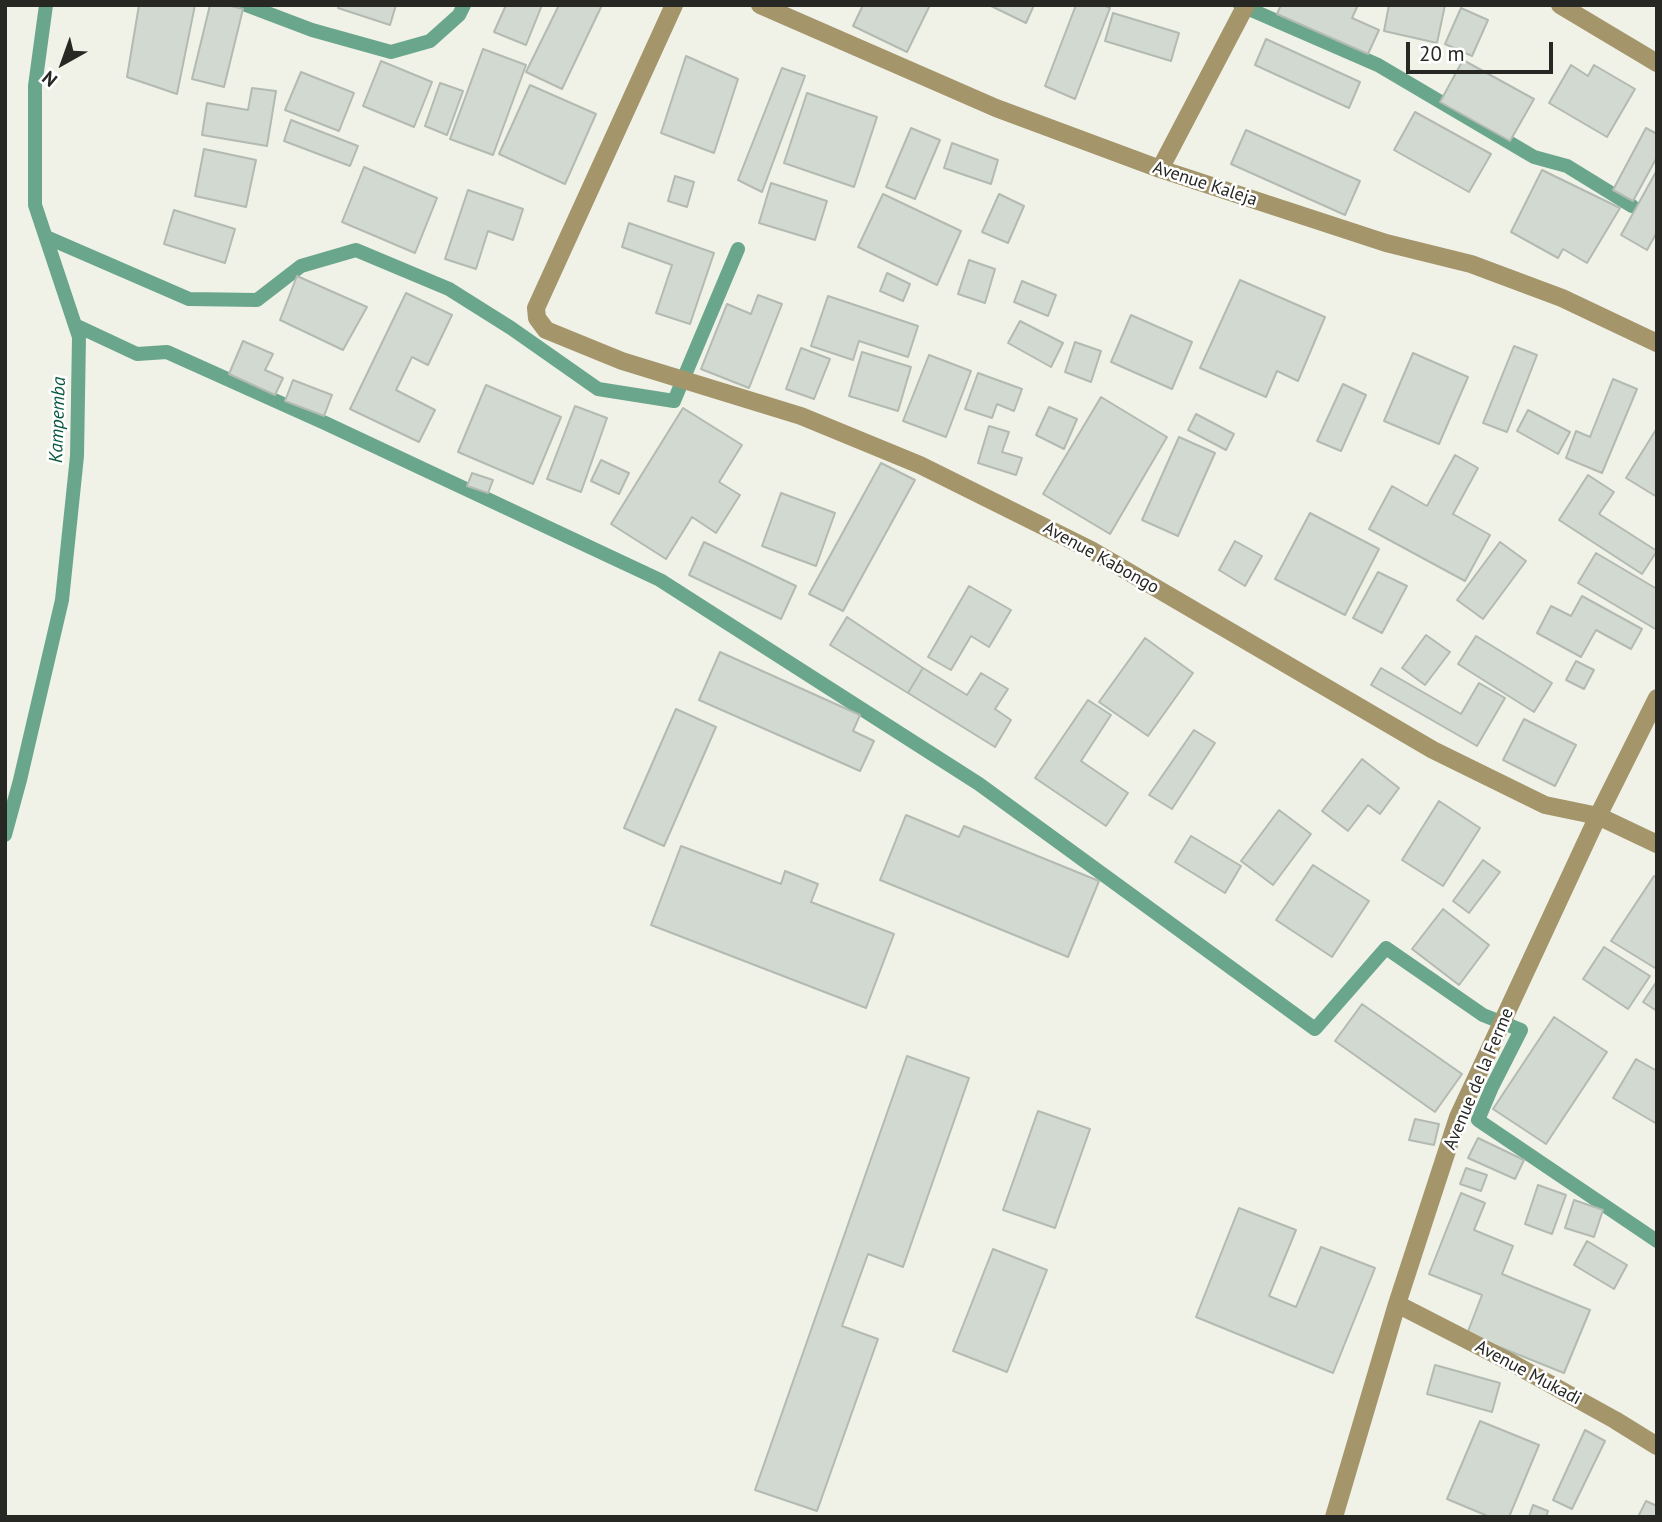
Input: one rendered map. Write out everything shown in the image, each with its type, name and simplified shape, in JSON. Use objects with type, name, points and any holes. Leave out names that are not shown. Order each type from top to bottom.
[{"type":"street","name":"Avenue Kabongo","points":[[674,5],[536,308],[537,318],[546,330],[622,361],[801,416],[920,465],[1091,550],[1433,750],[1545,805],[1598,816],[1657,844]]},
{"type":"street","name":"Avenue Kaleja","points":[[760,5],[996,108],[1160,169],[1386,243],[1471,264],[1562,298],[1657,343]]},
{"type":"street","points":[[1160,169],[1246,5]]},
{"type":"street","points":[[1560,5],[1657,63]]},
{"type":"street","name":"Avenue de la Ferme","points":[[1334,1517],[1397,1304],[1458,1117],[1598,816],[1657,698]]},
{"type":"street","name":"Avenue Mukadi","points":[[1397,1304],[1512,1363],[1657,1446]]},
{"type":"building","points":[[139,5],[195,5],[177,94],[127,77]]},
{"type":"building","points":[[210,5],[243,9],[224,87],[192,79]]},
{"type":"building","points":[[339,5],[396,5],[390,25],[338,8]]},
{"type":"building","points":[[506,5],[542,5],[526,45],[494,32]]},
{"type":"building","points":[[559,5],[602,5],[562,89],[526,72]]},
{"type":"building","points":[[863,5],[930,5],[907,52],[853,26]]},
{"type":"building","points":[[989,5],[1034,5],[1026,23]]},
{"type":"building","points":[[1076,5],[1103,5],[1110,8],[1075,99],[1045,86]]},
{"type":"building","points":[[1281,5],[1358,5],[1352,18],[1379,30],[1368,54],[1277,14]]},
{"type":"building","points":[[1389,5],[1445,5],[1437,43],[1384,31]]},
{"type":"building","points":[[1461,8],[1488,20],[1472,56],[1445,44]]},
{"type":"building","points":[[1113,13],[1179,33],[1171,61],[1105,41]]},
{"type":"building","points":[[1266,39],[1360,82],[1349,108],[1255,65]]},
{"type":"building","points":[[483,49],[526,65],[493,155],[450,139]]},
{"type":"building","points":[[686,56],[738,79],[714,153],[661,133]]},
{"type":"building","points":[[1463,60],[1534,99],[1510,141],[1440,102]]},
{"type":"building","points":[[381,61],[432,82],[414,127],[363,106]]},
{"type":"building","points":[[1571,65],[1588,76],[1594,65],[1635,89],[1607,137],[1549,103]]},
{"type":"building","points":[[782,68],[805,76],[762,192],[738,180]]},
{"type":"building","points":[[301,72],[354,93],[339,131],[285,110]]},
{"type":"building","points":[[440,83],[463,91],[447,135],[425,126]]},
{"type":"building","points":[[530,85],[596,114],[565,184],[499,154]]},
{"type":"building","points":[[252,88],[276,91],[267,146],[202,135],[207,103],[248,110]]},
{"type":"building","points":[[807,93],[877,117],[854,187],[784,163]]},
{"type":"building","points":[[1415,112],[1491,154],[1469,192],[1394,150]]},
{"type":"building","points":[[291,120],[358,146],[350,166],[284,141]]},
{"type":"building","points":[[911,128],[940,140],[915,199],[886,187]]},
{"type":"building","points":[[1646,128],[1657,134],[1657,157],[1633,201],[1613,190]]},
{"type":"building","points":[[1246,130],[1360,181],[1345,215],[1231,164]]},
{"type":"building","points":[[952,143],[998,160],[991,184],[944,168]]},
{"type":"building","points":[[204,149],[256,160],[246,207],[195,196]]},
{"type":"building","points":[[364,167],[437,198],[415,253],[342,222]]},
{"type":"building","points":[[1542,170],[1620,208],[1587,263],[1563,249],[1558,258],[1511,232]]},
{"type":"building","points":[[1657,170],[1657,232],[1647,250],[1621,235]]},
{"type":"building","points":[[675,176],[694,182],[687,207],[668,201]]},
{"type":"building","points":[[771,183],[827,201],[815,240],[759,223]]},
{"type":"building","points":[[468,190],[523,209],[513,240],[488,231],[476,269],[445,259]]},
{"type":"building","points":[[883,194],[961,231],[937,285],[858,247]]},
{"type":"building","points":[[999,194],[1024,206],[1008,243],[982,232]]},
{"type":"building","points":[[174,210],[235,229],[225,263],[164,244]]},
{"type":"building","points":[[629,223],[714,253],[690,324],[656,313],[672,265],[622,247]]},
{"type":"building","points":[[969,260],[995,269],[985,303],[958,294]]},
{"type":"building","points":[[887,273],[910,284],[903,301],[880,291]]},
{"type":"building","points":[[297,276],[367,307],[343,350],[280,320]]},
{"type":"building","points":[[1240,280],[1325,317],[1298,381],[1277,371],[1266,397],[1200,368]]},
{"type":"building","points":[[1022,281],[1056,295],[1048,316],[1014,302]]},
{"type":"building","points":[[406,293],[452,315],[428,365],[412,357],[396,390],[435,410],[419,442],[350,409]]},
{"type":"building","points":[[758,295],[782,304],[749,388],[701,369],[727,304],[751,314]]},
{"type":"building","points":[[828,296],[918,326],[908,357],[859,341],[853,360],[811,346]]},
{"type":"building","points":[[1131,315],[1192,342],[1172,389],[1111,362]]},
{"type":"building","points":[[1020,321],[1063,343],[1051,367],[1008,343]]},
{"type":"building","points":[[243,341],[273,354],[265,370],[283,378],[275,395],[229,374]]},
{"type":"building","points":[[1075,342],[1101,351],[1091,382],[1065,372]]},
{"type":"building","points":[[1514,346],[1537,355],[1507,432],[1483,423]]},
{"type":"building","points":[[801,348],[830,359],[814,399],[786,389]]},
{"type":"building","points":[[862,352],[911,367],[898,411],[849,396]]},
{"type":"building","points":[[1413,353],[1468,377],[1439,444],[1384,421]]},
{"type":"building","points":[[929,355],[971,371],[946,437],[903,421]]},
{"type":"building","points":[[978,373],[1022,389],[1014,411],[997,404],[992,418],[965,409]]},
{"type":"building","points":[[1613,379],[1637,389],[1602,473],[1566,458],[1576,431],[1590,437]]},
{"type":"building","points":[[293,380],[332,395],[324,416],[285,401]]},
{"type":"building","points":[[1343,384],[1366,395],[1341,451],[1317,441]]},
{"type":"building","points":[[486,385],[561,417],[533,484],[458,452]]},
{"type":"building","points":[[1101,397],[1167,437],[1110,534],[1043,494]]},
{"type":"building","points":[[575,406],[607,418],[581,492],[547,479]]},
{"type":"building","points":[[1049,407],[1077,419],[1064,449],[1036,435]]},
{"type":"building","points":[[683,408],[742,445],[719,482],[740,495],[716,533],[692,517],[666,559],[611,524]]},
{"type":"building","points":[[1528,410],[1570,432],[1558,454],[1517,431]]},
{"type":"building","points":[[1196,414],[1234,434],[1226,450],[1188,430]]},
{"type":"building","points":[[989,426],[1009,432],[1002,452],[1022,458],[1016,475],[978,463]]},
{"type":"building","points":[[1657,428],[1657,497],[1626,478]]},
{"type":"building","points":[[1179,437],[1215,453],[1178,536],[1142,520]]},
{"type":"building","points":[[1455,455],[1478,468],[1453,514],[1490,535],[1465,581],[1369,529],[1392,486],[1427,506]]},
{"type":"building","points":[[601,460],[629,473],[619,494],[591,481]]},
{"type":"building","points":[[881,463],[915,480],[843,611],[809,594]]},
{"type":"building","points":[[472,473],[493,480],[488,493],[467,486]]},
{"type":"building","points":[[1588,475],[1614,492],[1599,514],[1657,551],[1642,574],[1559,520]]},
{"type":"building","points":[[781,493],[835,513],[816,566],[762,546]]},
{"type":"building","points":[[1310,513],[1379,549],[1345,615],[1275,579]]},
{"type":"building","points":[[1235,541],[1262,556],[1245,586],[1219,570]]},
{"type":"building","points":[[704,542],[796,586],[781,619],[689,575]]},
{"type":"building","points":[[1500,542],[1526,561],[1483,619],[1457,600]]},
{"type":"building","points":[[1596,553],[1657,589],[1657,630],[1578,583]]},
{"type":"building","points":[[1378,572],[1407,586],[1382,633],[1353,618]]},
{"type":"building","points":[[969,586],[1011,610],[989,647],[971,636],[951,670],[928,657]]},
{"type":"building","points":[[1582,596],[1642,629],[1631,649],[1596,630],[1581,657],[1537,633],[1551,606],[1571,616]]},
{"type":"building","points":[[847,617],[923,668],[908,693],[830,645]]},
{"type":"building","points":[[1426,635],[1450,652],[1425,685],[1402,668]]},
{"type":"building","points":[[1476,636],[1552,683],[1534,712],[1458,664]]},
{"type":"building","points":[[1145,638],[1193,673],[1148,736],[1099,702]]},
{"type":"building","points":[[720,652],[860,715],[853,731],[874,741],[860,771],[699,700]]},
{"type":"building","points":[[1576,661],[1594,670],[1584,689],[1566,680]]},
{"type":"building","points":[[923,668],[967,695],[981,673],[1008,689],[995,709],[1011,720],[995,747],[908,693]]},
{"type":"building","points":[[1381,668],[1461,714],[1479,683],[1505,698],[1477,746],[1371,685]]},
{"type":"building","points":[[1088,700],[1111,715],[1081,761],[1128,793],[1106,826],[1035,778]]},
{"type":"building","points":[[676,709],[716,727],[664,846],[624,828]]},
{"type":"building","points":[[1524,719],[1576,745],[1555,786],[1503,760]]},
{"type":"building","points":[[1194,730],[1215,743],[1172,809],[1149,795]]},
{"type":"building","points":[[1362,759],[1399,788],[1380,814],[1368,805],[1348,831],[1322,811]]},
{"type":"building","points":[[1439,801],[1480,828],[1443,886],[1402,860]]},
{"type":"building","points":[[1279,810],[1311,834],[1273,885],[1241,861]]},
{"type":"building","points":[[906,815],[959,837],[964,826],[1099,881],[1068,957],[880,880]]},
{"type":"building","points":[[1191,836],[1241,866],[1225,893],[1175,862]]},
{"type":"building","points":[[681,846],[781,884],[785,871],[818,884],[811,902],[894,934],[866,1008],[651,925]]},
{"type":"building","points":[[1483,860],[1500,872],[1469,913],[1453,901]]},
{"type":"building","points":[[1313,865],[1369,901],[1332,957],[1276,920]]},
{"type":"building","points":[[1654,876],[1657,878],[1655,968],[1611,941]]},
{"type":"building","points":[[1443,909],[1489,945],[1459,985],[1412,949]]},
{"type":"building","points":[[1604,947],[1650,976],[1628,1009],[1583,979]]},
{"type":"building","points":[[1657,981],[1657,1011],[1643,1002]]},
{"type":"building","points":[[1362,1004],[1462,1074],[1435,1112],[1335,1041]]},
{"type":"building","points":[[1554,1017],[1607,1052],[1546,1144],[1493,1109]]},
{"type":"building","points":[[907,1056],[969,1078],[903,1267],[868,1254],[842,1326],[878,1339],[817,1511],[755,1490]]},
{"type":"building","points":[[1636,1059],[1657,1071],[1657,1124],[1613,1098]]},
{"type":"building","points":[[1038,1111],[1090,1129],[1055,1228],[1003,1210]]},
{"type":"building","points":[[1415,1119],[1439,1124],[1434,1145],[1409,1140]]},
{"type":"building","points":[[1478,1138],[1524,1160],[1515,1179],[1468,1158]]},
{"type":"building","points":[[1466,1168],[1487,1175],[1481,1191],[1460,1184]]},
{"type":"building","points":[[1538,1185],[1566,1195],[1552,1234],[1525,1224]]},
{"type":"building","points":[[1461,1193],[1485,1203],[1474,1230],[1513,1246],[1502,1274],[1590,1310],[1564,1373],[1467,1334],[1482,1295],[1429,1274]]},
{"type":"building","points":[[1574,1200],[1603,1210],[1594,1237],[1565,1228]]},
{"type":"building","points":[[1239,1208],[1296,1230],[1269,1296],[1296,1307],[1321,1247],[1375,1268],[1333,1373],[1196,1317]]},
{"type":"building","points":[[1587,1241],[1627,1265],[1614,1289],[1574,1265]]},
{"type":"building","points":[[993,1249],[1047,1270],[1007,1372],[953,1351]]},
{"type":"building","points":[[1435,1365],[1500,1383],[1492,1412],[1427,1394]]},
{"type":"building","points":[[1480,1421],[1539,1445],[1509,1517],[1490,1517],[1447,1499]]},
{"type":"building","points":[[1585,1430],[1605,1441],[1572,1509],[1553,1500]]},
{"type":"building","points":[[1646,1501],[1657,1506],[1657,1517],[1638,1517]]},
{"type":"building","points":[[1533,1505],[1548,1511],[1546,1517],[1529,1517]]},
{"type":"waterway","name":"Kampemba","points":[[5,835],[62,600],[77,456],[79,337],[35,205],[35,86],[46,5]]},
{"type":"waterway","points":[[246,5],[312,30],[391,52],[430,41],[459,15],[464,5]]},
{"type":"waterway","points":[[1240,5],[1378,65],[1534,157],[1567,166],[1632,206]]},
{"type":"waterway","points":[[46,237],[189,299],[257,300],[301,266],[356,250],[449,289],[511,328],[598,389],[674,401],[738,249]]},
{"type":"waterway","points":[[75,325],[137,354],[167,352],[660,580],[979,784],[1315,1029],[1386,948],[1483,1015],[1521,1030],[1478,1120],[1657,1241]]}]
